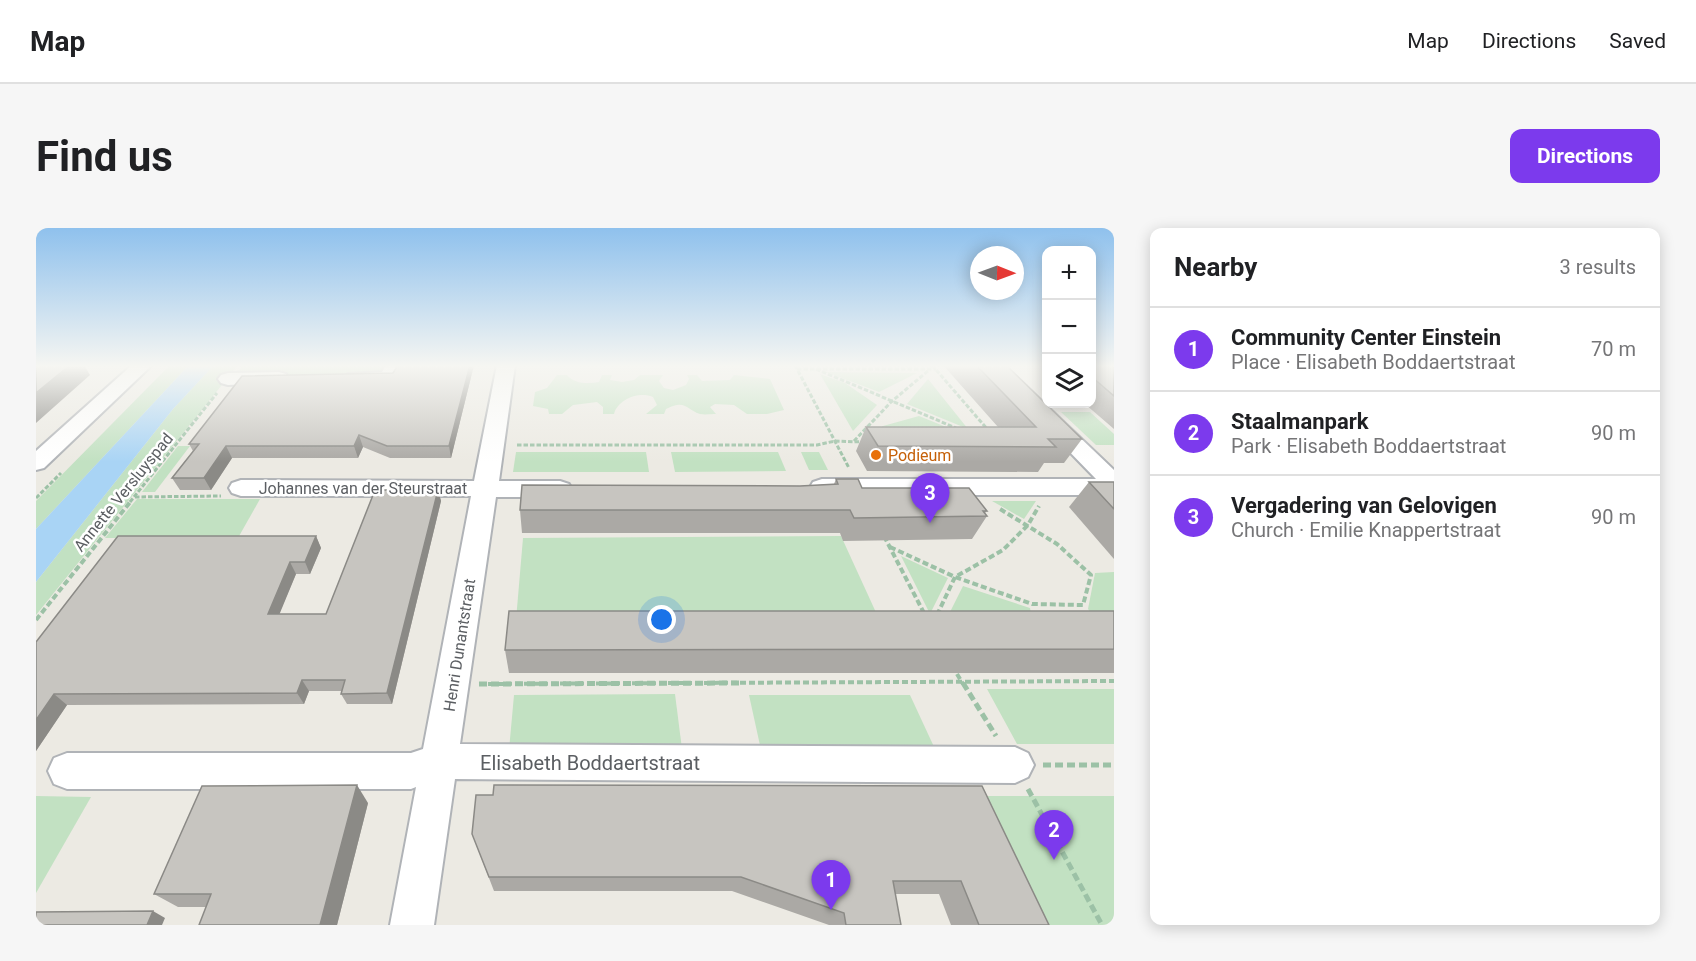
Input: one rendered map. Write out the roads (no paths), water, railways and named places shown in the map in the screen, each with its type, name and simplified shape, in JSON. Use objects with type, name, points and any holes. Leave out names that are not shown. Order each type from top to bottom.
[{"type":"street","points":[[94,408],[102,398]]},
{"type":"street","points":[[36,464],[106,398]]},
{"type":"street","name":"Henri Dunantstraat","points":[[412,925],[500,398]]},
{"type":"street","points":[[1027,398],[1114,485]]},
{"type":"street","points":[[799,487],[1114,485]]},
{"type":"street","name":"Johannes van der Steurstraat","points":[[241,488],[584,488]]},
{"type":"street","name":"Elisabeth Boddaertstraat","points":[[67,771],[411,771],[440,761],[1015,765]]},
{"type":"water","points":[[159,398],[184,398],[36,582],[36,529]]},
{"type":"place","name":"Podieum","points":[[876,455]]},
{"type":"place","name":"Vergadering van Gelovigen","points":[[930,523]]},
{"type":"place","name":"Staalmanpark","points":[[1054,860]]},
{"type":"place","name":"Community Center Einstein","points":[[831,910]]}]
